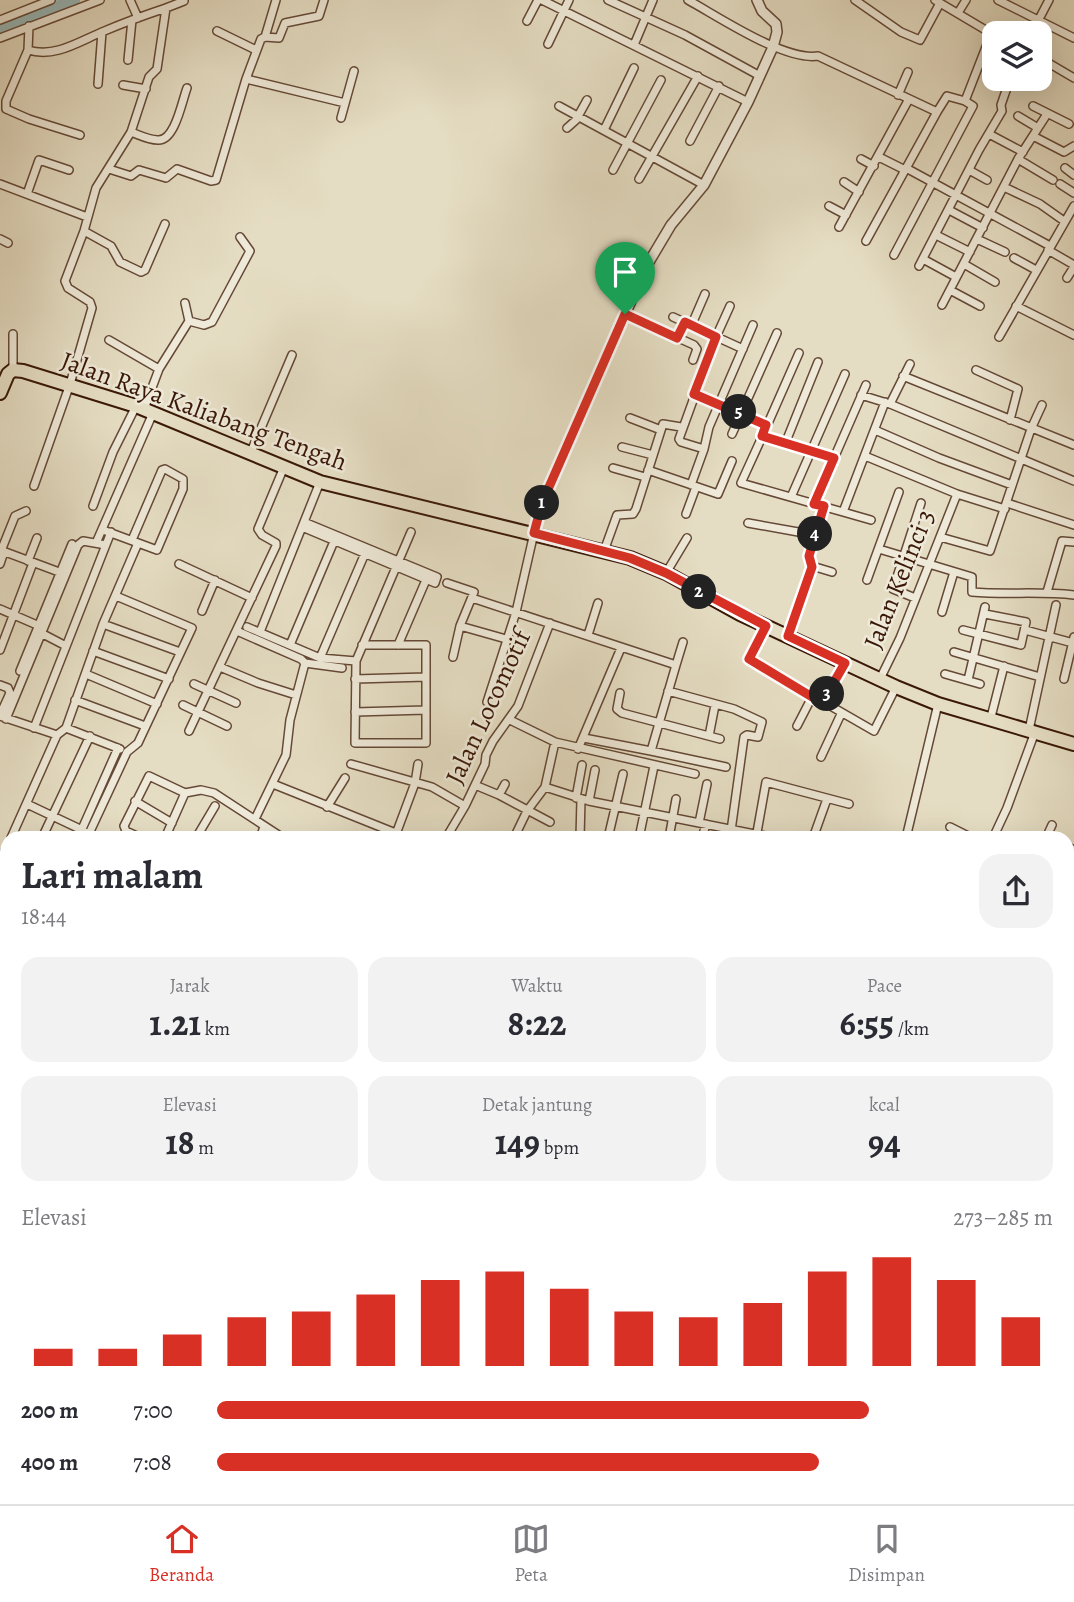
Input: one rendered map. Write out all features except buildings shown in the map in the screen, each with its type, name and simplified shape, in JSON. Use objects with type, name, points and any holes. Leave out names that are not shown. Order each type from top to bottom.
[{"type":"main road","name":"Jalan Raya Kaliabang Tengah","points":[[13,370],[70,384],[144,410],[320,482],[630,558],[666,573],[766,626],[896,687],[938,704],[1074,744]]},
{"type":"main road","points":[[0,393],[8,374],[13,370]]},
{"type":"street","points":[[0,20],[51,0]]},
{"type":"street","points":[[0,38],[100,0]]},
{"type":"street","points":[[128,60],[135,19],[130,0]]},
{"type":"street","points":[[109,169],[131,176],[139,170],[166,178],[177,169],[215,181],[246,79],[261,40],[265,37],[276,0]]},
{"type":"street","points":[[265,37],[279,38],[285,23],[319,16],[324,0]]},
{"type":"street","points":[[527,21],[540,0],[748,102]]},
{"type":"street","points":[[548,44],[569,0]]},
{"type":"street","points":[[608,0],[685,35],[760,76]]},
{"type":"street","points":[[634,45],[653,0]]},
{"type":"street","points":[[688,0],[773,47],[807,58],[818,56],[937,112]]},
{"type":"street","points":[[534,533],[542,503],[646,267],[671,225],[704,185],[748,102],[773,47],[776,24],[762,10],[757,0]]},
{"type":"street","points":[[855,0],[901,32],[920,40],[938,1],[982,27]]},
{"type":"street","points":[[958,13],[966,0]]},
{"type":"street","points":[[998,0],[1010,3],[1038,21]]},
{"type":"street","points":[[1040,21],[1049,0]]},
{"type":"street","points":[[28,50],[40,53],[73,46],[184,1]]},
{"type":"street","points":[[34,486],[70,384],[92,308],[88,300],[68,288],[65,283],[96,188],[131,132],[149,77],[157,69],[166,8]]},
{"type":"street","points":[[29,26],[28,50],[3,100],[6,109],[80,135]]},
{"type":"street","points":[[1052,27],[1073,36]]},
{"type":"street","points":[[217,31],[257,50]]},
{"type":"street","points":[[98,84],[102,32]]},
{"type":"street","points":[[965,101],[982,60]]},
{"type":"street","points":[[1052,65],[1074,78]]},
{"type":"street","points":[[604,130],[634,68]]},
{"type":"street","points":[[341,118],[354,71]]},
{"type":"street","points":[[898,95],[908,72]]},
{"type":"street","points":[[639,179],[698,76]]},
{"type":"street","points":[[246,79],[345,103]]},
{"type":"street","points":[[613,170],[661,80]]},
{"type":"street","points":[[123,85],[146,89]]},
{"type":"street","points":[[690,141],[719,86]]},
{"type":"street","points":[[131,132],[157,140],[168,137],[187,88]]},
{"type":"street","points":[[956,277],[921,262],[1002,111],[1001,105],[1006,91]]},
{"type":"street","points":[[866,241],[947,96],[965,101],[973,106],[894,255]]},
{"type":"street","points":[[839,227],[909,99]]},
{"type":"street","points":[[567,128],[587,100]]},
{"type":"street","points":[[559,106],[704,185]]},
{"type":"street","points":[[1033,106],[1069,124]]},
{"type":"street","points":[[942,304],[1020,156],[1047,114]]},
{"type":"street","points":[[1018,116],[1064,152],[1074,146]]},
{"type":"street","points":[[989,134],[1074,193]]},
{"type":"street","points":[[879,158],[958,195],[1034,237],[1074,266],[1067,278]]},
{"type":"street","points":[[860,159],[874,166]]},
{"type":"street","points":[[27,194],[39,160],[69,170]]},
{"type":"street","points":[[1065,168],[1074,174]]},
{"type":"street","points":[[969,170],[988,180]]},
{"type":"street","points":[[844,182],[859,192]]},
{"type":"street","points":[[0,184],[87,217]]},
{"type":"street","points":[[1004,187],[1040,204],[1064,220]]},
{"type":"street","points":[[829,206],[846,215]]},
{"type":"street","points":[[999,337],[1074,206]]},
{"type":"street","points":[[949,210],[983,228]]},
{"type":"street","points":[[84,231],[111,246],[120,262],[141,272],[152,259],[165,224]]},
{"type":"street","points":[[936,234],[970,252]]},
{"type":"street","points":[[189,321],[204,325],[213,320],[250,251],[240,237]]},
{"type":"street","points":[[977,239],[1005,252]]},
{"type":"street","points":[[1014,258],[1036,270]]},
{"type":"street","points":[[964,264],[995,282]]},
{"type":"street","points":[[950,290],[980,306]]},
{"type":"street","points":[[677,338],[705,294]]},
{"type":"street","points":[[34,728],[106,545],[107,531],[159,369],[189,321],[185,303]]},
{"type":"street","points":[[704,449],[680,441],[681,427],[730,306]]},
{"type":"street","points":[[1016,306],[1074,335]]},
{"type":"street","points":[[625,314],[696,346],[693,360]]},
{"type":"street","points":[[673,317],[743,349]]},
{"type":"street","points":[[686,514],[709,427],[753,326]]},
{"type":"street","points":[[13,334],[13,370]]},
{"type":"street","points":[[732,434],[777,334]]},
{"type":"street","points":[[109,340],[159,369]]},
{"type":"street","points":[[799,353],[741,483],[871,520]]},
{"type":"street","points":[[250,454],[292,355]]},
{"type":"street","points":[[785,444],[818,362]]},
{"type":"street","points":[[843,512],[875,430],[910,364]]},
{"type":"street","points":[[976,370],[1018,389],[1010,420]]},
{"type":"street","points":[[791,497],[845,374]]},
{"type":"street","points":[[903,376],[1074,446]]},
{"type":"street","points":[[814,504],[866,385]]},
{"type":"street","points":[[694,394],[766,425]]},
{"type":"street","points":[[861,395],[888,403],[1074,481]]},
{"type":"street","points":[[940,537],[990,551],[1031,429],[1042,405]]},
{"type":"street","points":[[93,506],[113,452],[144,410]]},
{"type":"street","points":[[630,418],[661,430]]},
{"type":"street","points":[[604,551],[616,516],[635,511],[664,423],[681,427]]},
{"type":"street","points":[[875,430],[939,458],[1013,485]]},
{"type":"street","points":[[762,436],[834,458]]},
{"type":"street","points":[[622,447],[653,455]]},
{"type":"street","points":[[865,456],[957,494],[1074,525]]},
{"type":"street","points":[[613,468],[720,493],[732,461]]},
{"type":"street","points":[[188,731],[276,546],[276,543],[262,535],[258,529],[284,467]]},
{"type":"street","points":[[14,831],[57,735],[66,728],[93,651],[116,596],[135,541],[161,471],[165,469],[183,479],[183,488],[159,548],[156,550],[135,541],[107,531]]},
{"type":"street","points":[[260,632],[320,482]]},
{"type":"street","points":[[867,580],[899,492]]},
{"type":"street","name":"Jalan Kelinci 3","points":[[880,680],[900,638],[957,494]]},
{"type":"street","points":[[915,598],[892,589],[921,503]]},
{"type":"street","points":[[788,636],[812,566],[809,556],[824,506]]},
{"type":"street","points":[[0,564],[15,516],[26,511]]},
{"type":"street","points":[[748,523],[815,535]]},
{"type":"street","points":[[303,525],[437,577],[435,583],[426,580],[398,645]]},
{"type":"street","points":[[96,543],[107,531]]},
{"type":"street","points":[[362,645],[426,645],[426,743],[355,743],[356,661],[362,645],[411,531]]},
{"type":"street","name":"Jalan Locomotif","points":[[516,612],[534,533]]},
{"type":"street","points":[[0,650],[15,616],[37,538]]},
{"type":"street","points":[[290,645],[336,538]]},
{"type":"street","points":[[666,573],[687,538]]},
{"type":"street","points":[[20,671],[80,541],[106,545]]},
{"type":"street","points":[[1047,592],[1062,541],[1074,542]]},
{"type":"street","points":[[2,716],[72,544]]},
{"type":"street","points":[[879,549],[972,577],[972,592],[1047,592],[1074,595]]},
{"type":"street","points":[[320,658],[366,550]]},
{"type":"street","points":[[2,551],[59,572]]},
{"type":"street","points":[[179,564],[252,598]]},
{"type":"street","points":[[812,566],[832,572]]},
{"type":"street","points":[[942,612],[954,572]]},
{"type":"street","points":[[202,611],[215,580]]},
{"type":"street","name":"Jalan Locomotif","points":[[447,583],[473,591],[472,598],[550,624],[518,706],[493,741],[475,785],[450,831]]},
{"type":"street","points":[[86,831],[127,752],[138,743],[192,630],[190,626],[116,596]]},
{"type":"street","points":[[453,657],[460,626],[472,598]]},
{"type":"street","points":[[587,635],[598,603]]},
{"type":"street","points":[[996,831],[1032,731],[1040,677],[1056,605]]},
{"type":"street","points":[[0,609],[66,646]]},
{"type":"street","points":[[963,630],[980,635],[1019,645],[1026,630],[1025,622],[985,610],[980,635],[968,680]]},
{"type":"street","points":[[487,702],[516,612]]},
{"type":"street","points":[[103,624],[180,652]]},
{"type":"street","points":[[550,624],[676,665]]},
{"type":"street","points":[[460,626],[506,639]]},
{"type":"street","points":[[766,626],[749,659],[874,731],[896,687]]},
{"type":"street","points":[[247,627],[320,658],[356,661]]},
{"type":"street","points":[[1026,630],[1073,640],[1064,679]]},
{"type":"street","points":[[237,631],[305,663],[342,668]]},
{"type":"street","points":[[652,751],[658,722],[683,642]]},
{"type":"street","points":[[578,749],[621,648]]},
{"type":"street","points":[[93,651],[169,678]]},
{"type":"street","points":[[954,652],[1040,677]]},
{"type":"street","points":[[255,819],[286,755],[290,720],[305,663]]},
{"type":"street","points":[[822,703],[845,663]]},
{"type":"street","points":[[990,720],[1004,666]]},
{"type":"street","points":[[220,667],[296,695]]},
{"type":"street","points":[[86,674],[157,704]]},
{"type":"street","points":[[945,674],[980,684]]},
{"type":"street","points":[[355,679],[426,677]]},
{"type":"street","points":[[194,684],[236,704]]},
{"type":"street","points":[[0,685],[8,688],[9,692],[2,716]]},
{"type":"street","points":[[668,691],[734,709],[763,724],[758,737],[744,737],[731,831]]},
{"type":"street","points":[[620,693],[618,711],[720,739]]},
{"type":"street","points":[[797,726],[812,697]]},
{"type":"street","points":[[75,700],[145,726]]},
{"type":"street","points":[[908,831],[938,704]]},
{"type":"street","points":[[183,705],[227,726]]},
{"type":"street","points":[[709,736],[715,705]]},
{"type":"street","points":[[355,712],[426,710]]},
{"type":"street","points":[[821,757],[841,714]]},
{"type":"street","points":[[2,716],[57,735]]},
{"type":"street","points":[[510,720],[555,742],[578,749],[695,774]]},
{"type":"street","points":[[66,728],[127,752]]},
{"type":"street","points":[[46,831],[90,736]]},
{"type":"street","points":[[584,738],[726,767]]},
{"type":"street","points":[[517,831],[527,811],[545,787],[555,742]]},
{"type":"street","points":[[86,831],[118,748]]},
{"type":"street","points":[[351,764],[432,787],[465,806]]},
{"type":"street","points":[[397,831],[415,783],[418,764]]},
{"type":"street","points":[[580,831],[583,765]]},
{"type":"street","points":[[640,831],[654,766]]},
{"type":"street","points":[[582,799],[595,770]]},
{"type":"street","points":[[610,831],[622,774]]},
{"type":"street","points":[[126,831],[124,826],[149,776],[184,793],[208,790],[271,831]]},
{"type":"street","points":[[327,807],[345,778]]},
{"type":"street","points":[[757,831],[766,782],[849,804]]},
{"type":"street","points":[[499,795],[505,783]]},
{"type":"street","points":[[273,784],[388,831]]},
{"type":"street","points":[[702,831],[706,784]]},
{"type":"street","points":[[475,785],[550,822]]},
{"type":"street","points":[[545,787],[582,799],[702,824],[722,831]]},
{"type":"street","points":[[169,831],[184,793]]},
{"type":"street","points":[[671,831],[676,799]]},
{"type":"street","points":[[816,831],[827,799]]},
{"type":"street","points":[[135,801],[172,823]]},
{"type":"street","points":[[27,804],[77,831]]},
{"type":"street","points":[[200,831],[215,806]]},
{"type":"street","points":[[1049,831],[1052,825]]},
{"type":"street","points":[[263,831],[264,827]]},
{"type":"street","points":[[950,827],[958,831]]},
{"type":"waterway","points":[[0,29],[74,0]]},
{"type":"route","points":[[625,314],[677,338],[685,322],[716,337],[694,394],[766,425],[762,436],[834,458],[814,504],[824,506],[809,556],[812,567],[788,636],[845,663],[822,703],[749,659],[766,626],[666,573],[630,558],[534,533],[542,503],[625,314]]}]
